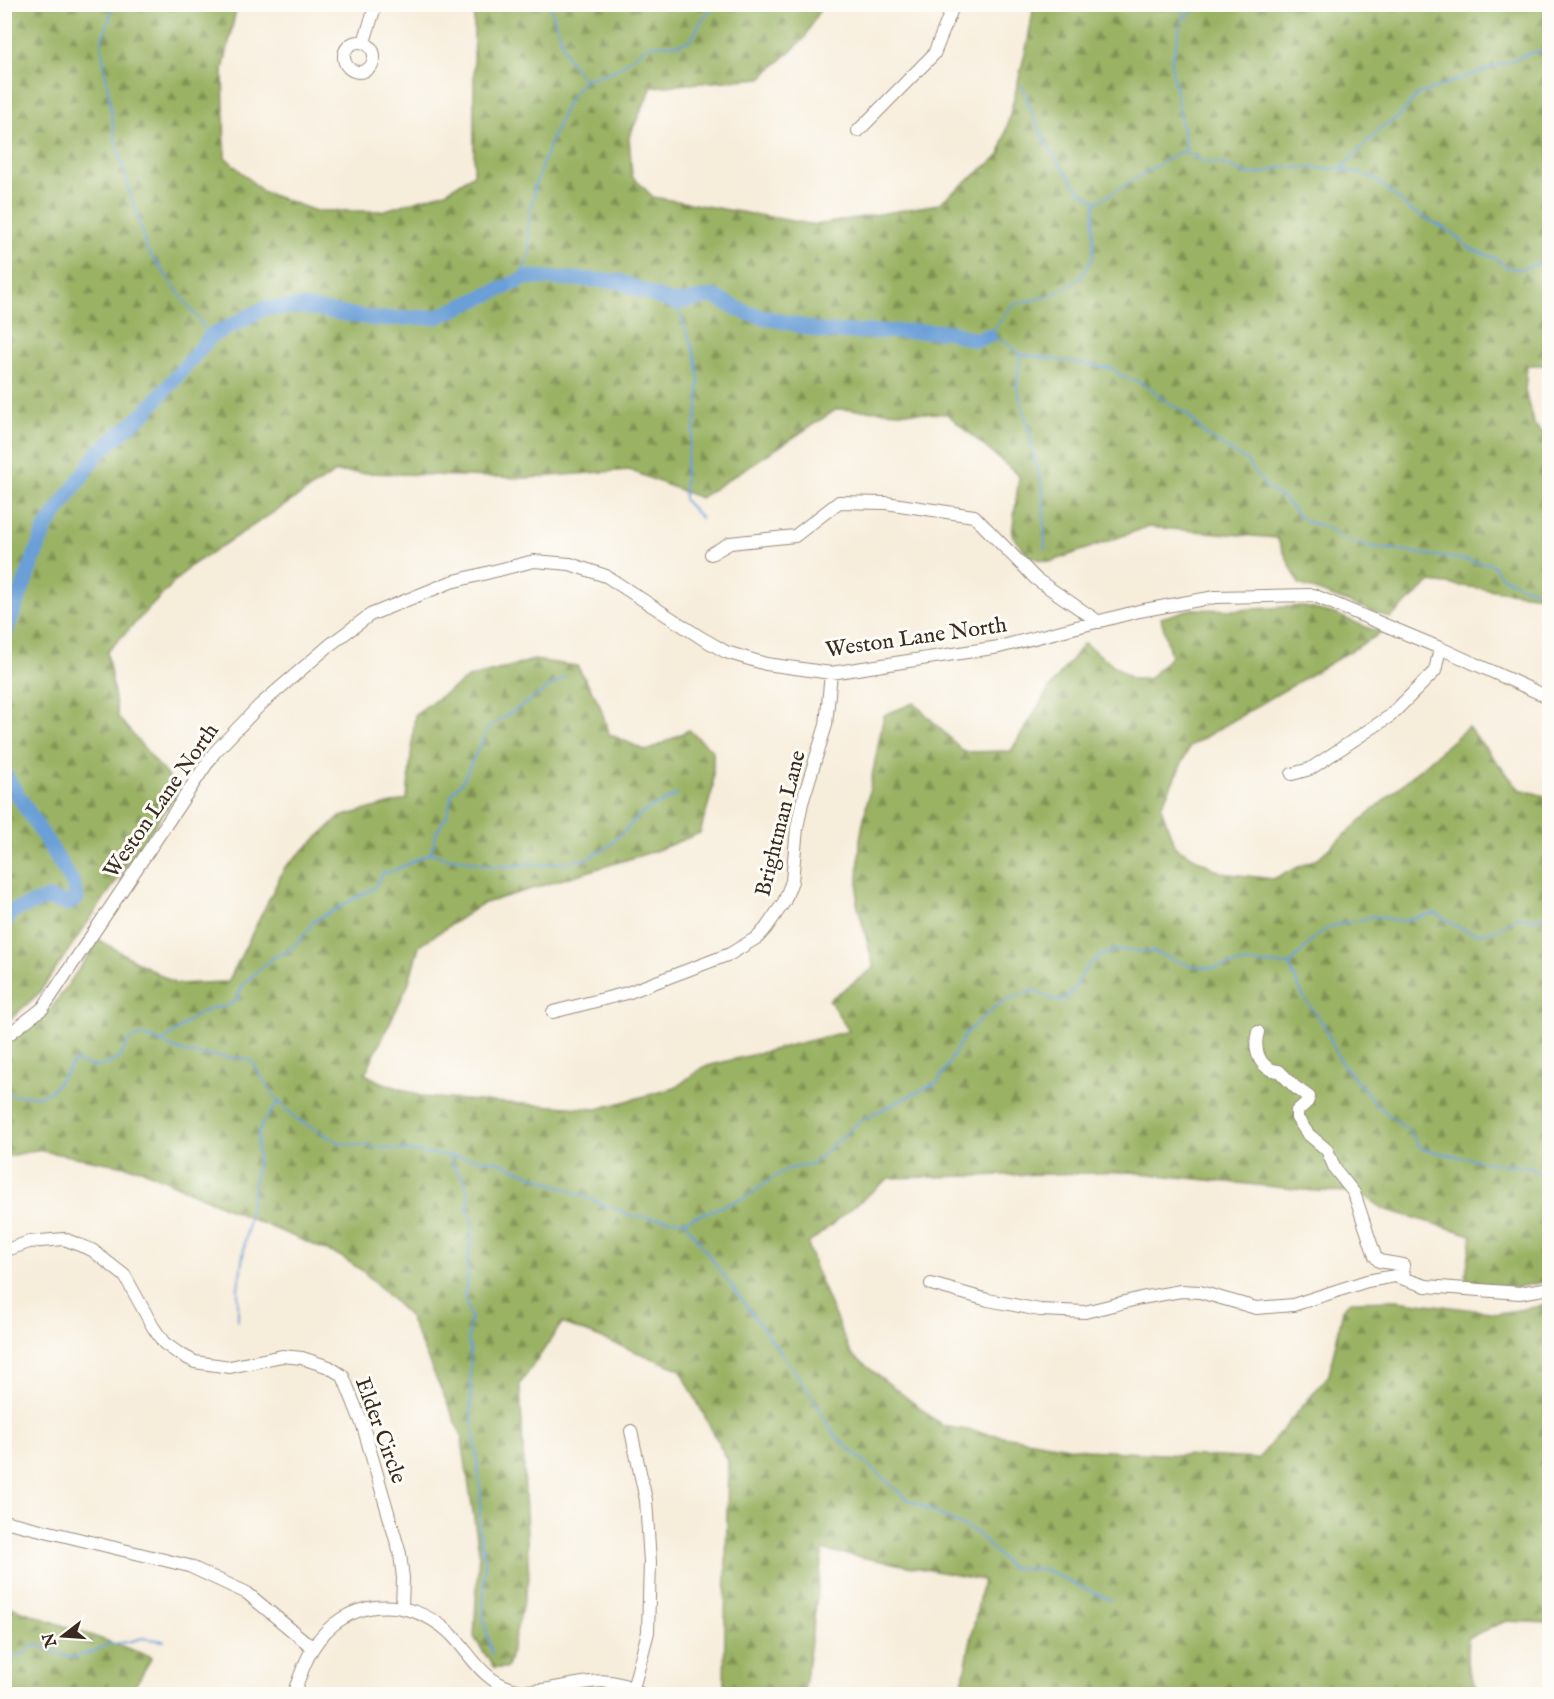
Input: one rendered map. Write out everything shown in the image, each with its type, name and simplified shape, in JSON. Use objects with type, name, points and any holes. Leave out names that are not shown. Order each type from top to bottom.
[{"type":"street","points":[[364,42],[376,4]]},
{"type":"street","points":[[858,131],[934,54],[954,4]]},
{"type":"street","points":[[711,554],[730,543],[795,536],[839,502],[886,503],[974,516],[1036,579],[1099,622]]},
{"type":"street","name":"Weston Lane North","points":[[4,1038],[43,1008],[214,753],[260,705],[331,644],[370,615],[451,582],[534,561],[570,564],[606,576],[726,652],[766,664],[831,673],[999,647],[1139,611],[1215,597],[1313,595],[1440,648],[1550,698]]},
{"type":"street","points":[[1292,774],[1310,769],[1390,716],[1435,670],[1440,648]]},
{"type":"street","name":"Brightman Lane","points":[[554,1012],[627,993],[724,957],[745,946],[766,928],[784,903],[792,881],[797,828],[802,803],[826,725],[831,673]]},
{"type":"street","points":[[1258,1032],[1255,1042],[1256,1049],[1265,1068],[1270,1071],[1279,1071],[1295,1088],[1309,1097],[1309,1100],[1297,1111],[1297,1118],[1308,1134],[1327,1150],[1335,1170],[1354,1193],[1375,1256],[1379,1262],[1403,1265],[1404,1279]]},
{"type":"street","name":"Elder Circle","points":[[4,1251],[29,1242],[64,1239],[92,1250],[125,1276],[164,1343],[195,1362],[230,1367],[282,1356],[302,1358],[328,1367],[343,1376],[363,1426],[400,1554],[404,1578],[402,1607]]},
{"type":"street","points":[[931,1284],[988,1300],[1040,1310],[1085,1312],[1181,1291],[1200,1292],[1256,1308],[1293,1305],[1367,1281],[1395,1276],[1426,1286],[1520,1293],[1550,1288]]},
{"type":"street","points":[[293,1695],[313,1648],[334,1624],[369,1607],[402,1607],[425,1615],[451,1634],[484,1674],[510,1689],[540,1692],[590,1681],[601,1681],[637,1692],[648,1632],[650,1562],[646,1500],[631,1431]]},
{"type":"street","points":[[4,1521],[189,1566],[247,1593],[313,1648]]},
{"type":"green space","points":[[5,5],[237,5],[223,70],[225,157],[263,192],[316,211],[382,211],[446,192],[474,174],[474,5],[822,5],[804,39],[761,78],[652,87],[629,137],[632,176],[653,197],[816,225],[938,204],[1000,155],[1027,45],[1034,5],[1549,5],[1549,365],[1527,365],[1525,391],[1534,425],[1549,437],[1549,597],[1431,582],[1390,618],[1299,584],[1277,538],[1147,527],[1050,562],[1030,557],[1012,535],[1019,476],[947,414],[837,409],[700,498],[629,470],[526,478],[336,472],[189,567],[107,652],[118,717],[179,790],[39,993],[5,1024]]},
{"type":"green space","points":[[1300,606],[1335,614],[1381,633],[1190,746],[1161,807],[1175,847],[1222,873],[1273,879],[1318,858],[1468,727],[1519,789],[1549,797],[1549,1281],[1518,1287],[1465,1282],[1472,1235],[1384,1209],[1359,1192],[1315,1191],[1129,1172],[889,1178],[808,1244],[815,1269],[851,1354],[943,1426],[1086,1450],[1258,1459],[1329,1375],[1343,1309],[1351,1301],[1396,1300],[1498,1313],[1549,1305],[1549,1623],[1506,1621],[1468,1638],[1468,1668],[1472,1681],[1482,1694],[960,1694],[983,1580],[823,1550],[804,1694],[730,1694],[724,1683],[728,1461],[680,1369],[562,1323],[520,1384],[529,1580],[507,1668],[494,1668],[474,1637],[479,1551],[461,1434],[408,1315],[363,1271],[340,1256],[141,1169],[37,1150],[5,1157],[5,1047],[49,1012],[99,940],[176,984],[228,982],[285,867],[340,817],[407,799],[415,714],[468,678],[534,660],[577,666],[599,703],[609,734],[647,751],[689,730],[713,751],[713,788],[700,833],[655,851],[482,904],[419,946],[408,985],[365,1074],[423,1097],[597,1109],[675,1088],[703,1067],[849,1031],[829,1000],[874,968],[857,903],[860,839],[884,715],[914,703],[964,752],[1011,751],[1049,689],[1084,643],[1132,679],[1149,679],[1171,656],[1161,618],[1191,609],[1238,610]]},
{"type":"green space","points":[[5,1605],[152,1657],[132,1691],[141,1694],[5,1694]]},
{"type":"waterway","points":[[114,4],[101,43],[116,144],[147,250],[211,336]]},
{"type":"waterway","points":[[550,4],[567,57],[584,80]]},
{"type":"waterway","points":[[517,282],[530,256],[528,228],[535,185],[569,99],[584,80],[616,70],[649,45],[680,44],[692,39],[701,21],[716,4]]},
{"type":"waterway","points":[[1179,4],[1185,18]]},
{"type":"waterway","points":[[1203,4],[1182,20],[1171,63],[1186,148],[1097,202],[1094,209],[1093,257],[1080,279],[1053,295],[1012,305],[989,336],[1007,343],[1020,354],[1111,368],[1122,376],[1145,384],[1165,401],[1187,414],[1206,435],[1247,461],[1265,486],[1284,499],[1300,517],[1326,527],[1339,538],[1367,546],[1492,564],[1502,577],[1524,587],[1550,594]]},
{"type":"waterway","points":[[1342,168],[1383,126],[1398,118],[1417,95],[1531,53],[1550,49]]},
{"type":"waterway","points":[[1022,85],[1033,116],[1050,150],[1079,190],[1096,201]]},
{"type":"waterway","points":[[1182,151],[1204,162],[1223,164],[1246,174],[1258,174],[1283,167],[1341,169],[1374,178],[1409,209],[1451,232],[1471,249],[1495,258],[1507,268],[1523,269],[1539,263],[1550,267]]},
{"type":"waterway","points":[[4,637],[45,529],[98,453],[147,411],[211,336],[265,308],[303,307],[377,319],[437,317],[528,277],[619,281],[676,303],[713,296],[747,313],[826,332],[947,331],[975,340],[989,336]]},
{"type":"waterway","points":[[676,303],[695,355],[699,378],[698,410],[685,467],[684,500],[701,518]]},
{"type":"waterway","points":[[1020,355],[1017,387],[1043,487],[1045,549]]},
{"type":"waterway","points":[[161,1043],[195,1016],[211,1008],[228,1006],[237,999],[244,983],[274,957],[288,951],[303,937],[314,921],[374,888],[383,873],[391,872],[431,853],[436,833],[448,813],[452,793],[462,782],[488,728],[565,677]]},
{"type":"waterway","points":[[4,773],[73,883],[77,898],[67,904],[48,898],[12,911],[4,924]]},
{"type":"waterway","points":[[431,853],[449,859],[455,858],[492,866],[521,866],[529,863],[541,865],[587,859],[608,847],[643,812],[678,794]]},
{"type":"waterway","points":[[1289,965],[1317,935],[1330,927],[1373,916],[1401,921],[1436,913],[1467,931],[1485,933],[1505,925],[1516,917],[1536,919],[1550,911]]},
{"type":"waterway","points":[[684,1221],[746,1197],[785,1170],[813,1163],[861,1120],[938,1082],[966,1033],[998,1004],[1034,990],[1056,1001],[1065,999],[1072,992],[1086,968],[1100,956],[1115,950],[1154,952],[1191,966],[1214,968],[1243,963],[1289,965],[1304,998],[1324,1025],[1340,1061],[1377,1105],[1410,1132],[1419,1146],[1425,1150],[1492,1163],[1530,1167],[1550,1178]]},
{"type":"waterway","points":[[4,1095],[39,1096],[50,1092],[75,1061],[95,1067],[106,1065],[119,1058],[129,1040],[143,1035],[187,1053],[251,1060],[274,1096],[296,1119],[340,1143],[496,1161],[633,1216],[684,1221],[806,1387],[836,1437],[907,1499],[975,1532],[1011,1568],[1043,1569],[1110,1600]]},
{"type":"waterway","points":[[238,1321],[238,1288],[258,1158],[259,1133],[264,1121],[279,1102]]},
{"type":"waterway","points":[[448,1155],[457,1172],[464,1177],[469,1195],[468,1209],[473,1225],[467,1264],[469,1272],[464,1297],[471,1317],[468,1341],[471,1409],[481,1494],[479,1528],[485,1559],[483,1616],[492,1654]]},
{"type":"waterway","points":[[4,1656],[17,1656],[38,1645],[73,1657],[93,1652],[105,1645],[142,1638],[164,1641]]}]
